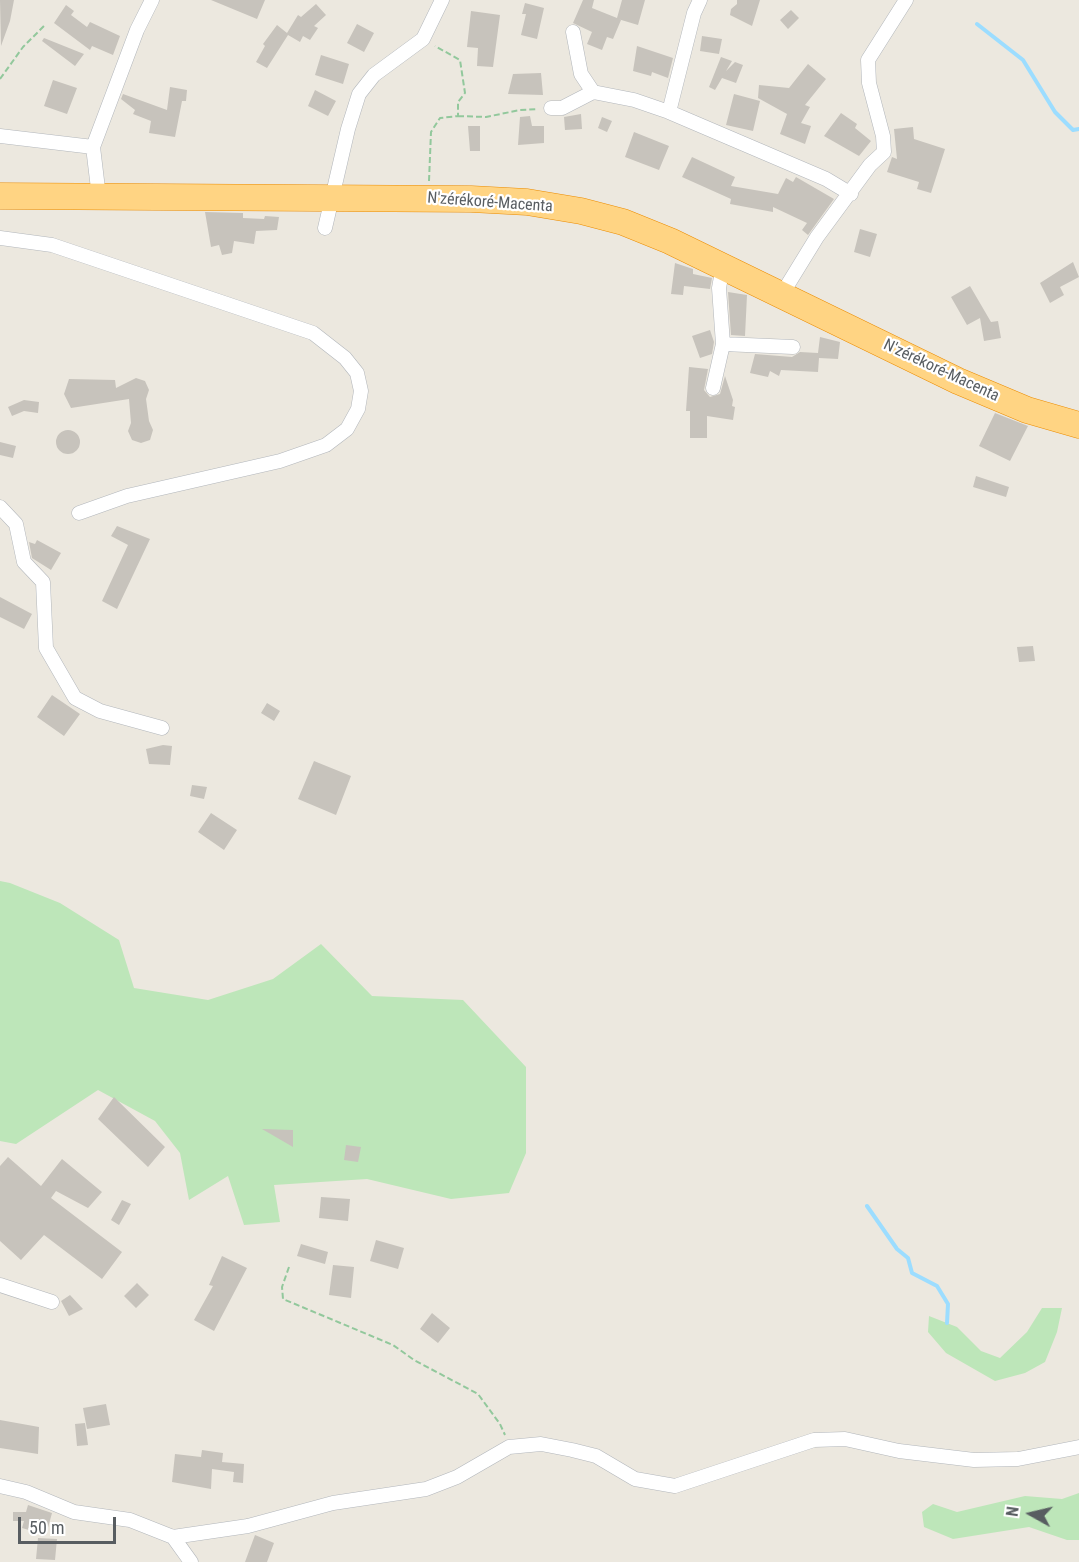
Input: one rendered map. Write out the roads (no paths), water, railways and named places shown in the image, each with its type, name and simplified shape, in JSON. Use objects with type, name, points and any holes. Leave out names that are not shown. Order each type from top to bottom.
[{"type":"highway","name":"N'zérékoré-Macenta","points":[[0,196],[428,198],[527,202],[581,211],[623,222],[723,266],[958,381],[1027,410],[1079,425]]},
{"type":"street","points":[[99,197],[93,147],[137,30],[152,0]]},
{"type":"street","points":[[325,228],[348,129],[359,94],[374,75],[423,39],[442,0]]},
{"type":"street","points":[[669,112],[694,13],[700,0]]},
{"type":"street","points":[[782,294],[817,237],[851,194],[870,165],[884,152],[883,136],[869,83],[868,60],[906,0]]},
{"type":"street","points":[[573,32],[581,74],[593,92]]},
{"type":"street","points":[[551,108],[562,108],[593,92],[634,100],[669,112],[826,179],[851,194]]},
{"type":"street","points":[[0,136],[93,147]]},
{"type":"street","points":[[0,238],[52,245],[313,333],[345,358],[357,373],[361,391],[358,409],[347,429],[326,445],[280,461],[127,496],[79,513]]},
{"type":"street","points":[[713,388],[723,344],[719,288],[723,266]]},
{"type":"street","points":[[723,344],[793,347]]},
{"type":"street","points":[[0,507],[16,524],[24,562],[42,582],[46,648],[75,698],[100,711],[162,728]]},
{"type":"street","points":[[0,1285],[52,1302]]},
{"type":"street","points":[[0,1486],[26,1492],[74,1512],[130,1520],[172,1537],[248,1526],[333,1503],[426,1489],[458,1477],[509,1447],[541,1444],[572,1450],[596,1456],[635,1479],[675,1486],[709,1477],[736,1465],[814,1440],[844,1439],[899,1451],[974,1460],[1018,1459],[1079,1447]]},
{"type":"street","points":[[172,1537],[191,1562]]},
{"type":"waterway","points":[[977,24],[1023,60],[1055,112],[1073,130],[1079,129]]},
{"type":"waterway","points":[[867,1206],[897,1249],[908,1258],[912,1273],[937,1286],[948,1304],[947,1323]]}]
